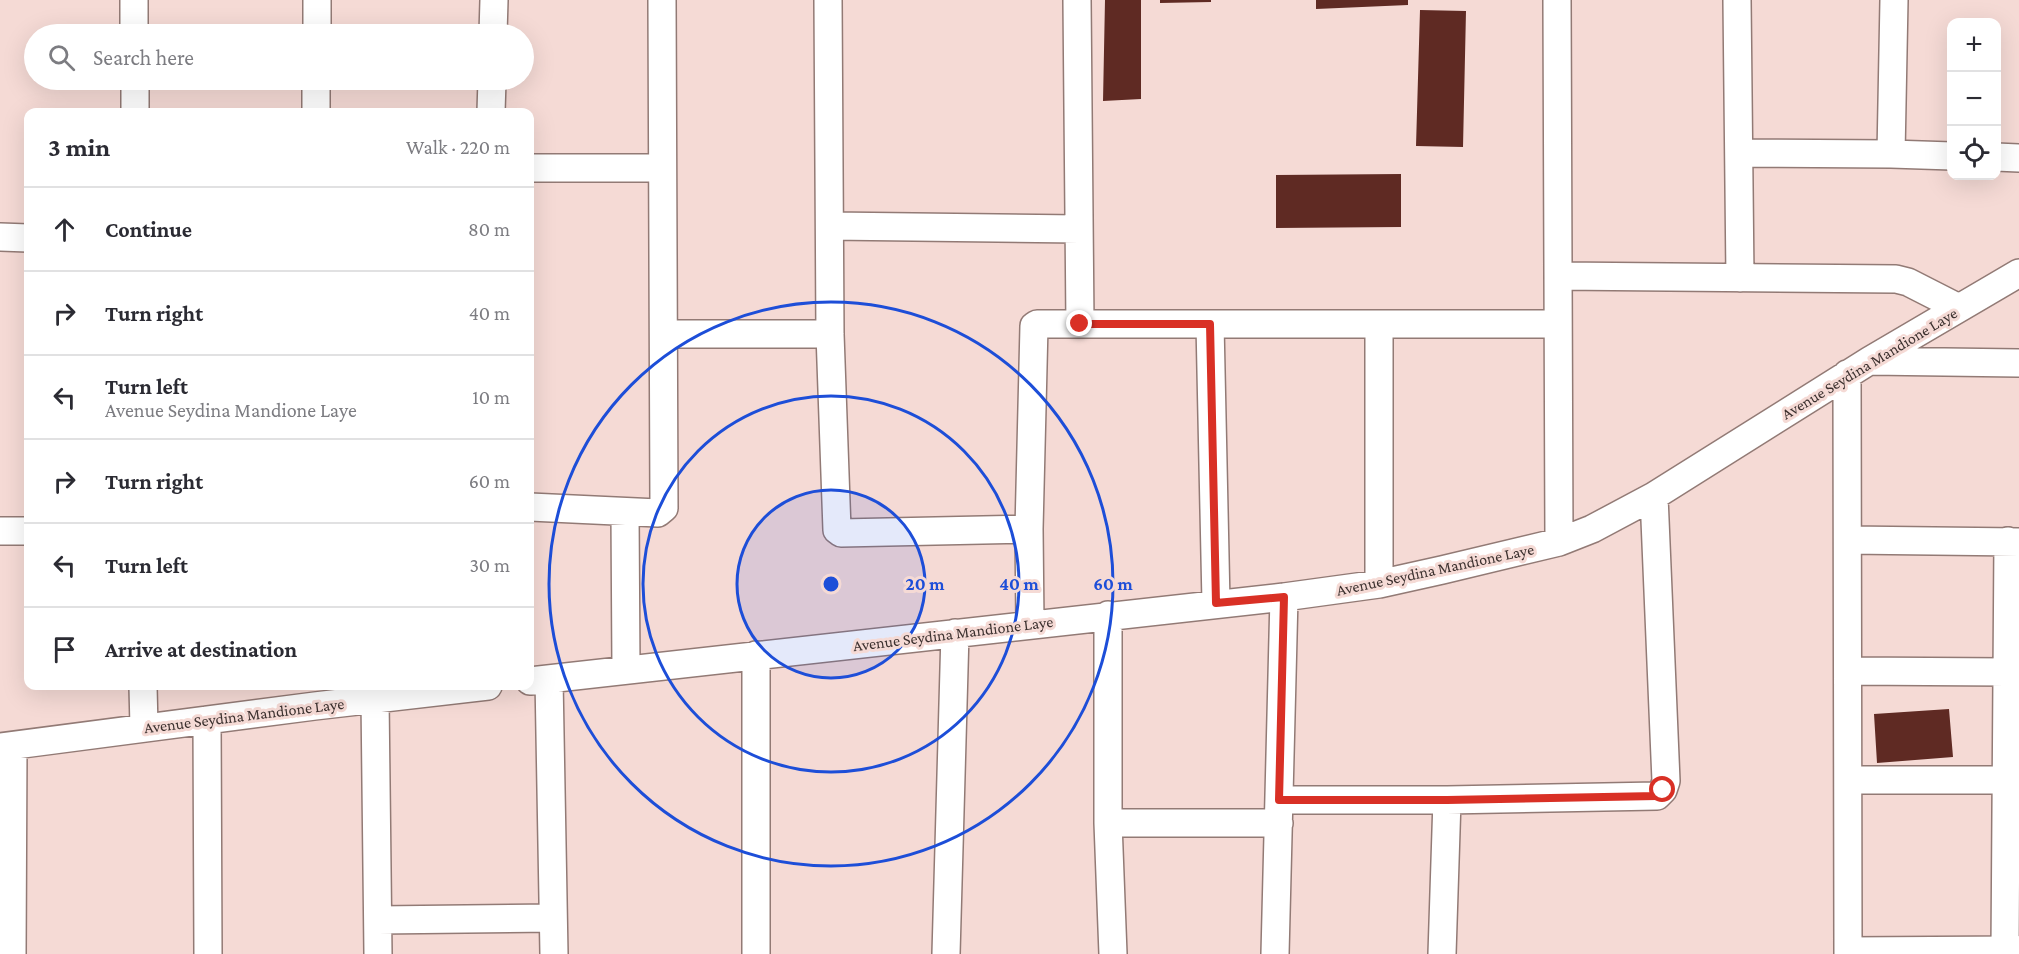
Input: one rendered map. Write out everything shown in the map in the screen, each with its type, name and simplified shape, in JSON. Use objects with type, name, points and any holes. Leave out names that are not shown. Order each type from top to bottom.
[{"type":"street","points":[[134,0],[134,24]]},
{"type":"street","points":[[317,0],[317,24]]},
{"type":"street","points":[[493,24],[494,0]]},
{"type":"street","points":[[534,507],[658,513],[664,508],[662,0]]},
{"type":"street","points":[[828,0],[830,334],[837,530],[841,533],[1029,530]]},
{"type":"street","points":[[1077,0],[1080,324]]},
{"type":"street","points":[[1557,0],[1559,542]]},
{"type":"street","points":[[1737,0],[1740,278]]},
{"type":"street","points":[[1891,154],[1894,0]]},
{"type":"street","points":[[135,90],[135,108]]},
{"type":"street","points":[[316,90],[316,108]]},
{"type":"street","points":[[490,108],[491,90]]},
{"type":"street","points":[[1739,153],[1947,156]]},
{"type":"street","points":[[2001,157],[2019,158]]},
{"type":"street","points":[[534,168],[663,168]]},
{"type":"street","points":[[830,226],[1079,229]]},
{"type":"street","points":[[0,237],[24,238]]},
{"type":"street","name":"Avenue Seydina Mandione Laye","points":[[539,680],[1284,597],[1379,584],[1559,542],[1592,530],[1654,496],[1858,367],[2019,273]]},
{"type":"street","points":[[1558,276],[1896,279],[1908,282],[1959,308]]},
{"type":"street","points":[[1030,624],[1029,530],[1034,326],[1036,324],[1558,324]]},
{"type":"street","points":[[1210,324],[1216,603]]},
{"type":"street","points":[[1379,324],[1379,584]]},
{"type":"street","points":[[664,334],[830,334]]},
{"type":"street","points":[[1848,540],[2013,542],[2007,672],[2006,780],[2012,950],[1848,953],[1848,540],[1858,367],[2019,363]]},
{"type":"street","points":[[1108,823],[1447,800],[1657,796],[1663,790],[1666,781],[1654,496]]},
{"type":"street","points":[[625,512],[626,670]]},
{"type":"street","points":[[0,531],[24,531]]},
{"type":"street","points":[[1275,954],[1284,597]]},
{"type":"street","points":[[1108,615],[1108,823],[1113,954]]},
{"type":"street","points":[[946,954],[955,633]]},
{"type":"street","points":[[756,655],[756,954]]},
{"type":"street","points":[[1848,671],[2007,672]]},
{"type":"street","points":[[539,680],[554,954]]},
{"type":"street","points":[[143,690],[144,728]]},
{"type":"street","name":"Avenue Seydina Mandione Laye","points":[[7,747],[207,720],[315,696],[375,698],[450,690]]},
{"type":"street","points":[[375,698],[378,954]]},
{"type":"street","points":[[207,720],[208,954]]},
{"type":"street","points":[[7,747],[12,954]]},
{"type":"street","points":[[1848,780],[2006,780]]},
{"type":"street","points":[[1442,954],[1447,800]]},
{"type":"street","points":[[378,920],[553,918]]},
{"type":"building","points":[[1105,0],[1141,0],[1141,99],[1103,101]]},
{"type":"building","points":[[1160,0],[1211,0],[1211,2],[1160,3]]},
{"type":"building","points":[[1316,0],[1408,0],[1408,5],[1316,9]]},
{"type":"building","points":[[1420,10],[1466,11],[1463,147],[1416,146]]},
{"type":"building","points":[[1401,174],[1401,227],[1276,228],[1276,175]]},
{"type":"building","points":[[1949,709],[1953,757],[1877,763],[1874,714]]},
{"type":"route","points":[[1080,324],[1210,324],[1216,603],[1284,597],[1279,800],[1657,796],[1663,790]]}]
